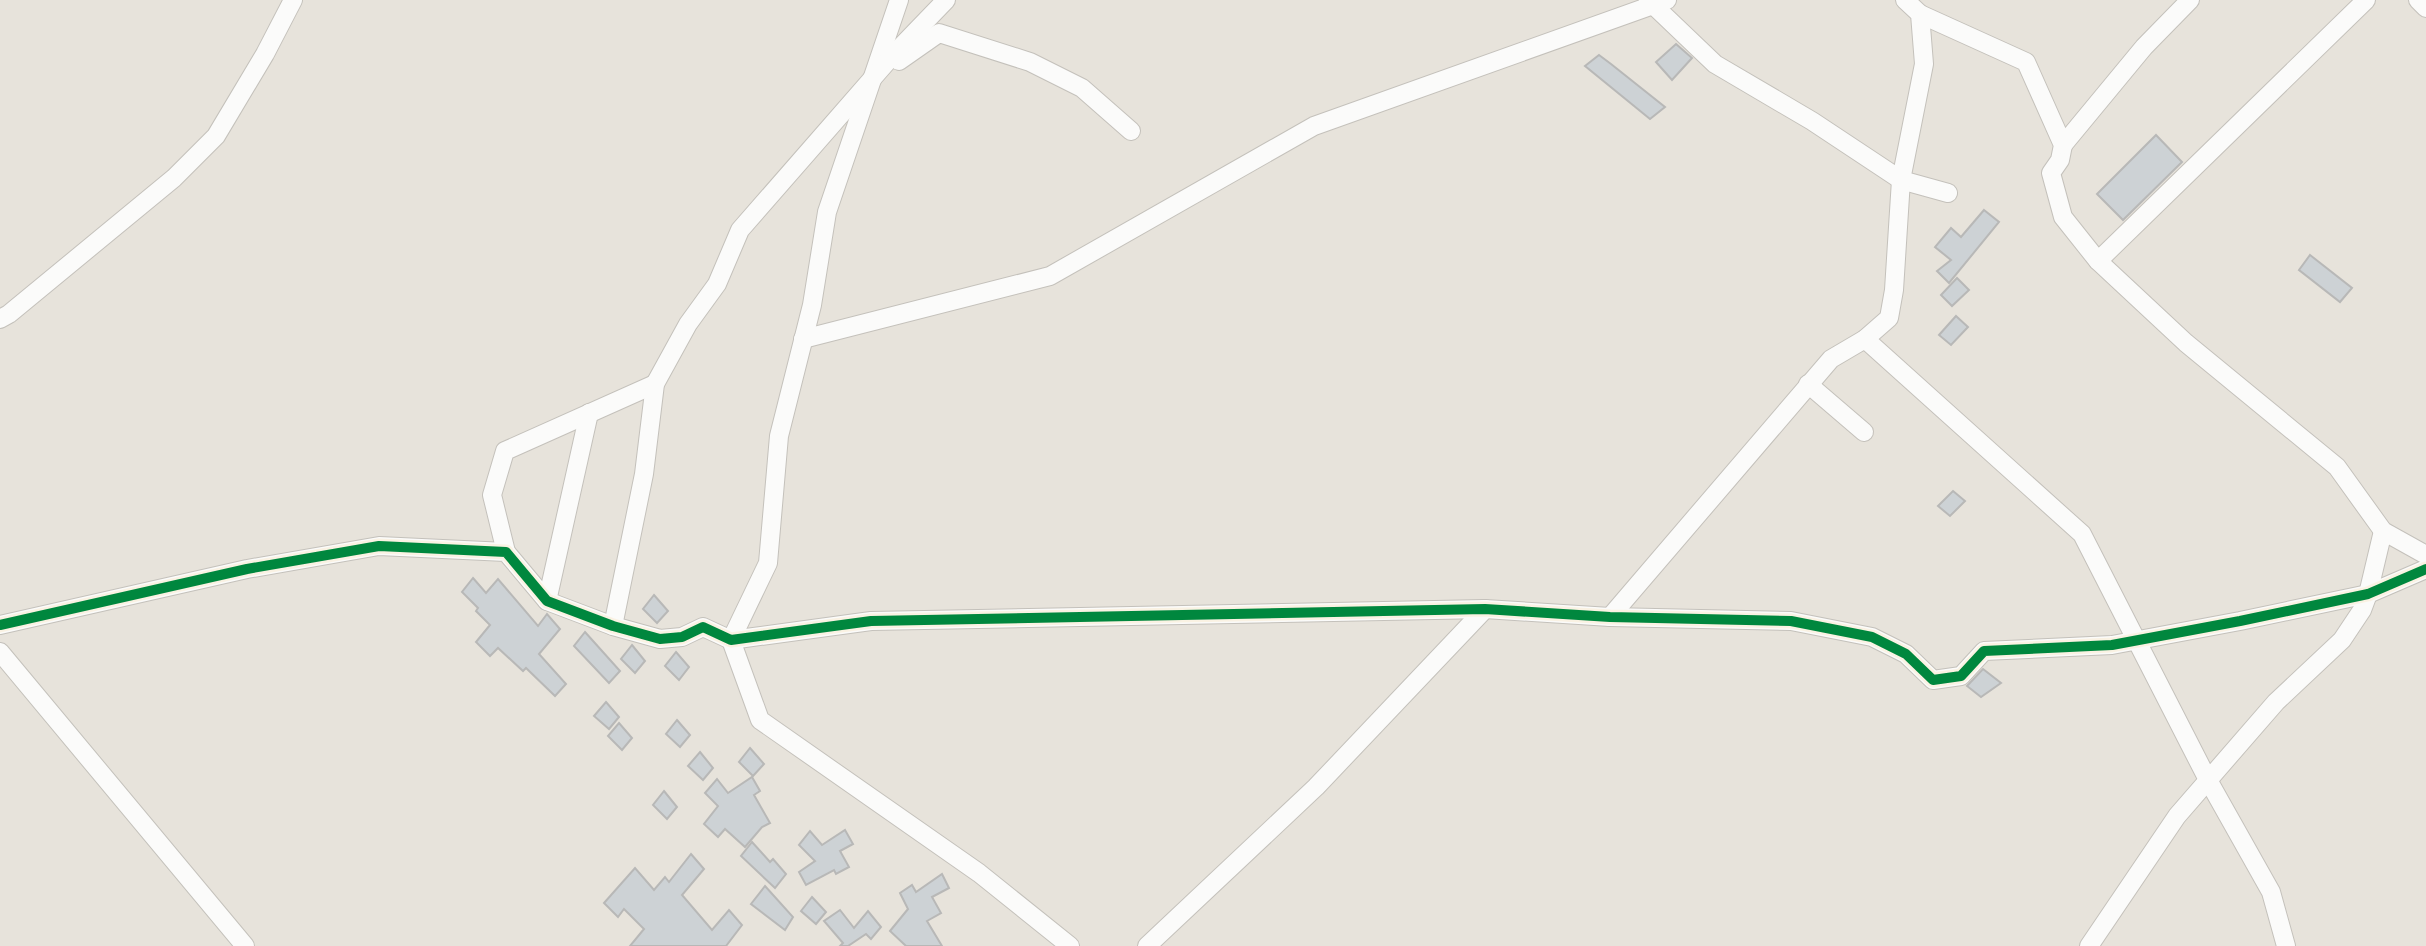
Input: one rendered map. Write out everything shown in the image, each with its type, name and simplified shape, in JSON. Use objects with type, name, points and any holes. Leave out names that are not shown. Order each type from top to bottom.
[{"type":"street","points":[[0,319],[174,178],[216,136],[293,0]]},
{"type":"street","points":[[899,0],[827,212],[812,305],[779,436],[768,563],[731,640],[760,720],[979,873],[1070,946]]},
{"type":"street","points":[[613,626],[644,474],[655,384],[688,324],[717,284],[740,230],[946,0]]},
{"type":"street","points":[[1905,0],[1920,14],[2026,62],[2063,145]]},
{"type":"street","points":[[2190,0],[2144,47],[2063,145],[2060,160],[2051,173],[2063,217],[2098,261],[2186,343],[2337,467],[2383,531],[2426,555]]},
{"type":"street","points":[[2098,261],[2366,0]]},
{"type":"street","points":[[2418,0],[2426,8]]},
{"type":"street","points":[[803,339],[1050,276],[1314,126],[1656,2],[1715,64],[1812,121],[1901,180],[1948,193]]},
{"type":"street","points":[[1610,617],[1831,359],[1865,339],[1889,318],[1894,290],[1901,180],[1924,64],[1920,14]]},
{"type":"street","points":[[874,78],[939,33],[1030,62],[1082,88],[1131,131]]},
{"type":"street","points":[[1865,339],[2082,534],[2208,780],[2271,892],[2286,946]]},
{"type":"street","points":[[655,384],[505,451],[492,495],[506,552],[547,601],[613,626],[660,639],[682,637],[703,627],[731,640],[871,621],[1485,609],[1610,617],[1791,621],[1872,637],[1906,654],[1933,680],[1961,676],[1984,651],[2112,645],[2368,594],[2426,569]]},
{"type":"street","points":[[1808,384],[1864,432]]},
{"type":"street","points":[[547,601],[589,413]]},
{"type":"street","points":[[2089,946],[2177,816],[2276,702],[2342,640],[2362,610],[2383,531]]},
{"type":"street","points":[[0,625],[247,569],[379,546],[506,552]]},
{"type":"street","points":[[1147,946],[1316,787],[1485,609]]},
{"type":"street","points":[[0,652],[245,946]]},
{"type":"building","points":[[1676,44],[1692,58],[1672,80],[1656,62]]},
{"type":"building","points":[[1599,55],[1665,107],[1650,119],[1585,66]]},
{"type":"building","points":[[2156,135],[2182,162],[2123,220],[2097,194]]},
{"type":"building","points":[[1984,210],[1999,222],[1949,283],[1937,271],[1951,260],[1935,247],[1951,228],[1961,237]]},
{"type":"building","points":[[2310,255],[2352,288],[2340,302],[2299,270]]},
{"type":"building","points":[[1957,278],[1969,290],[1952,306],[1941,295]]},
{"type":"building","points":[[1956,316],[1968,327],[1951,345],[1939,335]]},
{"type":"building","points":[[1953,491],[1965,501],[1950,516],[1938,506]]},
{"type":"building","points":[[473,578],[486,593],[498,579],[538,626],[547,614],[560,629],[539,654],[566,684],[555,696],[526,668],[523,671],[498,648],[490,656],[476,642],[490,625],[462,592]]},
{"type":"building","points":[[654,595],[668,611],[657,623],[643,609]]},
{"type":"building","points":[[585,632],[620,671],[609,683],[574,646]]},
{"type":"building","points":[[632,645],[645,661],[635,673],[621,659]]},
{"type":"building","points":[[676,652],[689,667],[679,680],[665,666]]},
{"type":"building","points":[[1983,669],[2001,683],[1981,697],[1967,686]]},
{"type":"building","points":[[606,702],[619,717],[609,729],[594,716]]},
{"type":"building","points":[[677,720],[690,735],[680,747],[666,734]]},
{"type":"building","points":[[619,723],[632,738],[622,750],[608,736]]},
{"type":"building","points":[[750,748],[764,764],[753,776],[739,762]]},
{"type":"building","points":[[700,752],[713,768],[703,780],[688,766]]},
{"type":"building","points":[[752,777],[760,791],[754,795],[770,823],[762,827],[745,847],[725,829],[718,837],[704,824],[718,806],[705,793],[717,779],[728,793]]},
{"type":"building","points":[[664,791],[677,807],[667,819],[653,805]]},
{"type":"building","points":[[845,830],[853,844],[840,851],[849,867],[836,874],[834,870],[806,885],[799,872],[815,861],[799,845],[810,831],[822,845]]},
{"type":"building","points":[[752,842],[786,874],[775,888],[741,856]]},
{"type":"building","points":[[691,854],[704,869],[682,895],[712,930],[729,910],[742,925],[726,946],[630,946],[644,929],[624,909],[618,917],[604,903],[635,868],[654,890],[665,877],[669,882]]},
{"type":"building","points":[[942,874],[949,888],[932,897],[941,913],[927,921],[942,946],[906,946],[890,931],[908,909],[900,893],[912,885],[916,892]]},
{"type":"building","points":[[765,886],[793,917],[785,930],[751,904]]},
{"type":"building","points":[[812,897],[826,912],[816,924],[801,911]]},
{"type":"building","points":[[840,910],[854,928],[868,911],[881,927],[871,939],[866,934],[848,946],[840,946],[843,943],[824,921]]},
{"type":"cycle path","points":[[0,625],[247,569],[379,546],[506,552],[547,601],[613,626],[660,639],[682,637],[703,627],[731,640],[871,621],[1485,609],[1610,617],[1791,621],[1872,637],[1906,654],[1933,680],[1961,676],[1984,651],[2112,645],[2368,594],[2426,569]]}]
